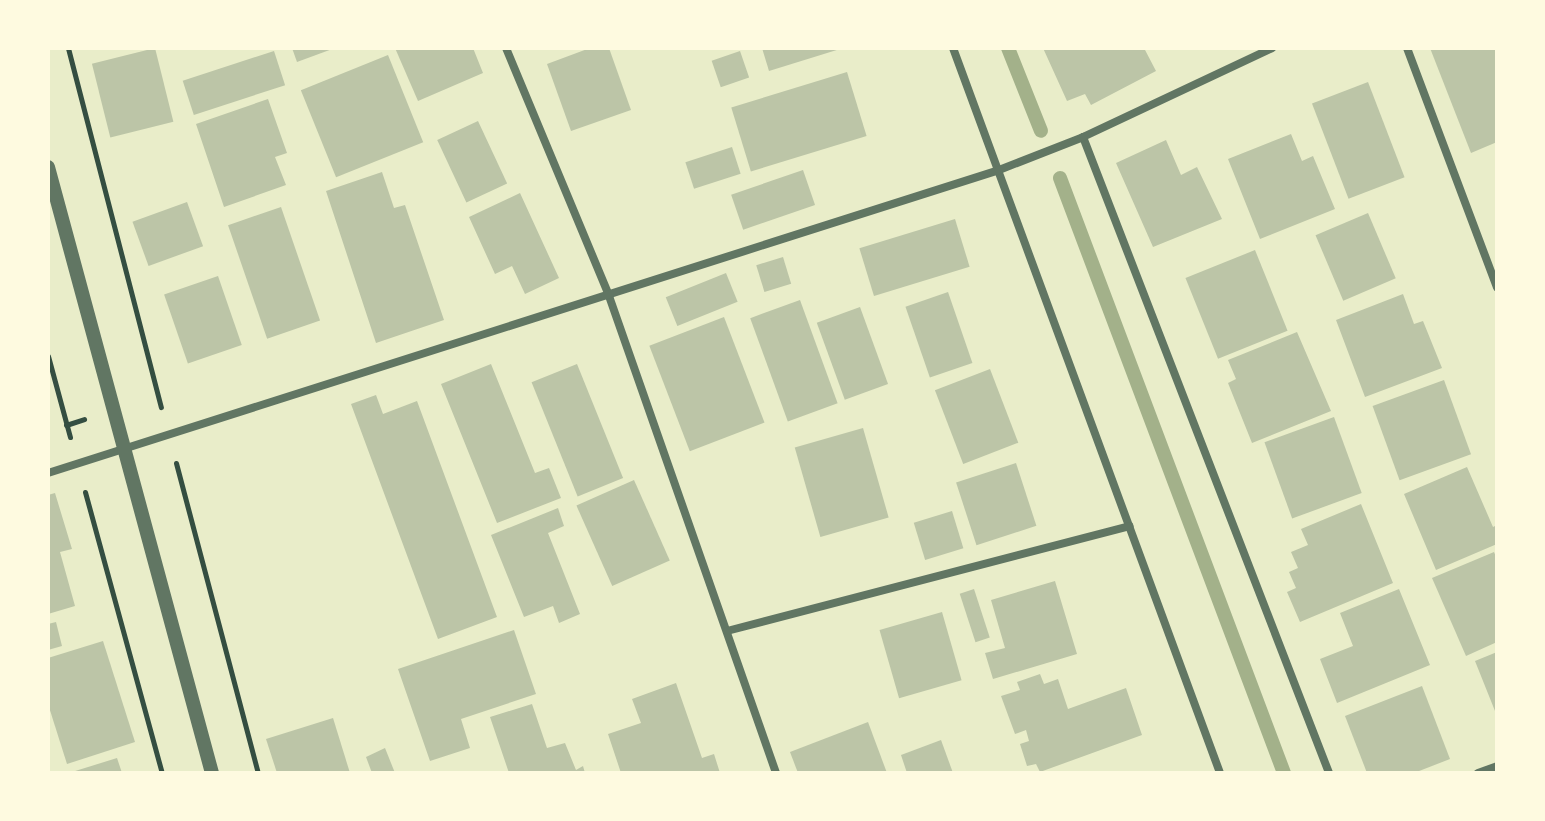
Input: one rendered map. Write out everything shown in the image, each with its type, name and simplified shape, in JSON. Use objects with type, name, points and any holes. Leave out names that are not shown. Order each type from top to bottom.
[{"type":"street","points":[[506,48],[609,296],[776,773]]},
{"type":"street","points":[[953,48],[1220,773]]},
{"type":"street","points":[[48,473],[999,170],[1083,137],[1272,48]]},
{"type":"street","points":[[1407,48],[1497,288]]},
{"type":"street","points":[[1083,137],[1329,773]]},
{"type":"street","points":[[48,167],[212,773]]},
{"type":"street","points":[[727,631],[1130,526]]},
{"type":"street","points":[[1478,773],[1497,766]]},
{"type":"path","points":[[48,356],[162,773]]},
{"type":"building","points":[[155,48],[173,122],[110,137],[92,64]]},
{"type":"building","points":[[292,48],[335,48],[297,62]]},
{"type":"building","points":[[395,48],[473,48],[483,73],[418,101]]},
{"type":"building","points":[[590,48],[609,48],[631,110],[571,131],[547,64]]},
{"type":"building","points":[[762,48],[840,48],[840,49],[769,71]]},
{"type":"building","points":[[1043,48],[1144,48],[1156,71],[1091,105],[1085,94],[1067,101]]},
{"type":"building","points":[[1430,48],[1497,48],[1497,142],[1471,153]]},
{"type":"building","points":[[274,51],[285,85],[194,115],[183,81]]},
{"type":"building","points":[[740,51],[749,77],[721,87],[712,61]]},
{"type":"building","points":[[388,55],[423,142],[336,177],[301,90]]},
{"type":"building","points":[[847,72],[867,136],[751,171],[731,107]]},
{"type":"building","points":[[1368,82],[1405,177],[1349,199],[1312,104]]},
{"type":"building","points":[[268,99],[287,153],[275,157],[286,185],[224,207],[196,124]]},
{"type":"building","points":[[478,121],[507,184],[466,203],[437,140]]},
{"type":"building","points":[[1291,134],[1302,161],[1313,156],[1335,209],[1260,239],[1228,159]]},
{"type":"building","points":[[1166,140],[1181,175],[1197,167],[1222,219],[1153,247],[1116,163]]},
{"type":"building","points":[[732,147],[741,174],[694,189],[685,162]]},
{"type":"building","points":[[803,170],[815,205],[743,230],[731,195]]},
{"type":"building","points":[[382,172],[394,208],[405,205],[444,320],[376,343],[326,191]]},
{"type":"building","points":[[520,193],[559,278],[525,294],[512,266],[495,274],[469,217]]},
{"type":"building","points":[[187,202],[203,246],[149,266],[132,222]]},
{"type":"building","points":[[281,207],[320,320],[267,339],[228,225]]},
{"type":"building","points":[[1368,213],[1396,278],[1343,301],[1316,235]]},
{"type":"building","points":[[955,219],[970,267],[874,296],[859,248]]},
{"type":"building","points":[[1255,250],[1288,331],[1218,359],[1185,278]]},
{"type":"building","points":[[783,257],[791,284],[764,292],[756,265]]},
{"type":"building","points":[[726,273],[738,302],[677,326],[666,297]]},
{"type":"building","points":[[218,276],[242,345],[188,364],[164,295]]},
{"type":"building","points":[[948,292],[972,363],[930,378],[905,307]]},
{"type":"building","points":[[1403,294],[1414,324],[1423,321],[1442,368],[1365,397],[1336,320]]},
{"type":"building","points":[[800,300],[838,403],[788,421],[750,318]]},
{"type":"building","points":[[860,307],[888,384],[845,400],[817,323]]},
{"type":"building","points":[[724,317],[764,422],[690,451],[649,346]]},
{"type":"building","points":[[1297,332],[1331,411],[1252,443],[1228,383],[1236,379],[1228,360]]},
{"type":"building","points":[[491,364],[535,473],[549,468],[561,498],[497,523],[441,384]]},
{"type":"building","points":[[577,364],[623,478],[578,496],[532,382]]},
{"type":"building","points":[[990,369],[1018,443],[963,464],[935,390]]},
{"type":"building","points":[[1444,380],[1471,454],[1400,480],[1373,406]]},
{"type":"building","points":[[376,395],[383,414],[417,401],[497,617],[438,639],[351,404]]},
{"type":"building","points":[[1334,417],[1362,493],[1292,518],[1264,442]]},
{"type":"building","points":[[863,428],[889,517],[820,537],[795,448]]},
{"type":"building","points":[[1016,463],[1036,526],[976,545],[956,482]]},
{"type":"building","points":[[1467,467],[1493,527],[1497,525],[1497,544],[1436,570],[1404,494]]},
{"type":"building","points":[[634,480],[670,560],[612,586],[576,506]]},
{"type":"building","points":[[55,493],[72,549],[60,552],[75,606],[48,614],[48,495]]},
{"type":"building","points":[[1361,504],[1393,583],[1300,622],[1287,592],[1296,588],[1289,572],[1298,568],[1291,552],[1308,545],[1301,529]]},
{"type":"building","points":[[558,508],[564,526],[548,533],[580,614],[559,623],[553,606],[524,617],[491,535]]},
{"type":"building","points":[[952,511],[963,548],[925,560],[914,523]]},
{"type":"building","points":[[1494,552],[1497,559],[1497,642],[1466,656],[1432,578]]},
{"type":"building","points":[[1055,581],[1077,654],[993,679],[985,653],[1005,648],[991,600]]},
{"type":"building","points":[[974,589],[990,638],[975,642],[960,594]]},
{"type":"building","points":[[1399,589],[1430,665],[1337,703],[1320,659],[1353,646],[1340,613]]},
{"type":"building","points":[[942,612],[962,680],[899,698],[880,630]]},
{"type":"building","points":[[56,622],[62,646],[48,650],[48,624]]},
{"type":"building","points":[[514,630],[536,694],[461,719],[470,748],[430,761],[398,669]]},
{"type":"building","points":[[103,641],[135,742],[67,764],[48,704],[48,658]]},
{"type":"building","points":[[1497,652],[1497,716],[1475,661]]},
{"type":"building","points":[[1040,674],[1044,684],[1058,679],[1068,709],[1126,688],[1142,735],[1040,772],[1036,764],[1027,766],[1020,744],[1029,741],[1026,730],[1015,734],[1001,696],[1020,690],[1017,682]]},
{"type":"building","points":[[676,683],[702,758],[714,754],[720,773],[621,773],[608,734],[641,723],[632,699]]},
{"type":"building","points":[[1422,686],[1450,759],[1414,773],[1367,773],[1345,716]]},
{"type":"building","points":[[532,704],[547,748],[565,743],[576,770],[583,766],[585,773],[509,773],[490,717]]},
{"type":"building","points":[[333,718],[350,773],[277,773],[266,739]]},
{"type":"building","points":[[868,722],[887,773],[798,773],[790,752]]},
{"type":"building","points":[[941,740],[953,773],[907,773],[901,755]]},
{"type":"building","points":[[385,748],[395,773],[372,773],[366,757]]},
{"type":"building","points":[[117,758],[122,773],[72,772]]},
{"type":"waterway","points":[[1008,48],[1041,131]]},
{"type":"waterway","points":[[1060,178],[1284,773]]}]
